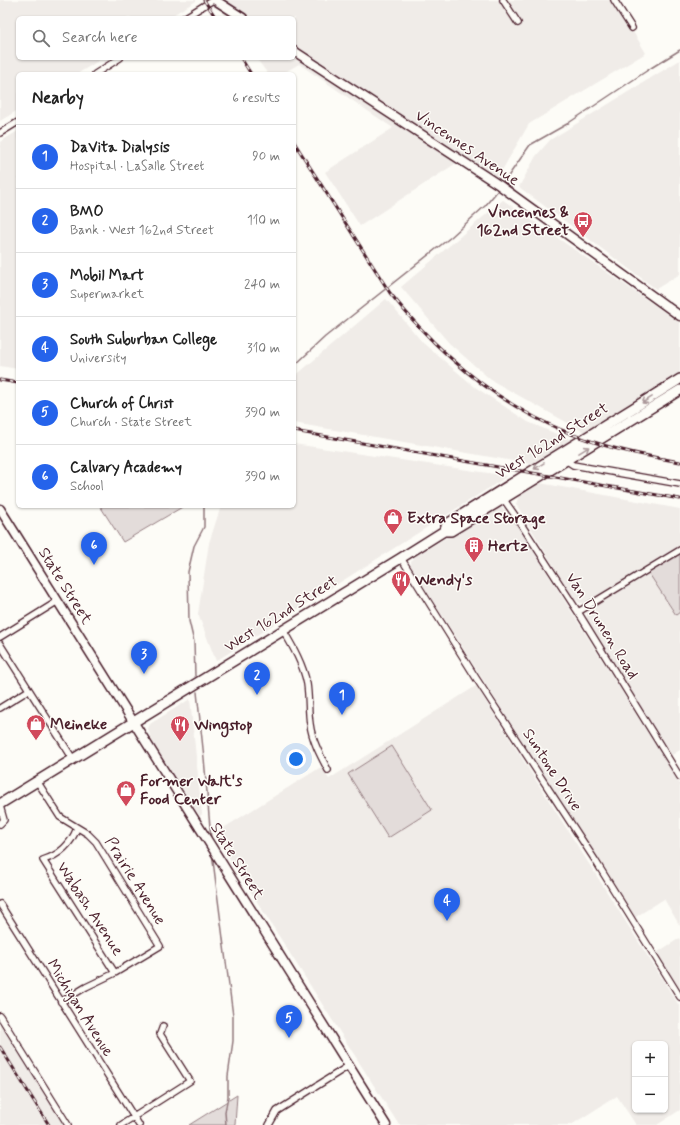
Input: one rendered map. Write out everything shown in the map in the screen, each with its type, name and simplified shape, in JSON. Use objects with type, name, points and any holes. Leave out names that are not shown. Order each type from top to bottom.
[{"type":"main road","name":"West 162nd Street","points":[[501,496],[561,452],[680,379]]},
{"type":"main road","name":"West 162nd Street","points":[[0,805],[444,531],[447,524],[567,461],[680,390]]},
{"type":"main road","points":[[561,452],[567,461]]},
{"type":"street","points":[[187,16],[214,0],[240,16]]},
{"type":"street","points":[[503,0],[518,23]]},
{"type":"street","points":[[614,0],[632,28]]},
{"type":"street","name":"Vincennes Avenue","points":[[296,53],[502,187],[680,316]]},
{"type":"street","points":[[98,72],[117,60]]},
{"type":"street","points":[[0,133],[16,123]]},
{"type":"street","points":[[567,461],[573,465],[680,484]]},
{"type":"street","name":"Van Drunen Road","points":[[501,496],[578,612],[680,776]]},
{"type":"street","name":"State Street","points":[[0,510],[350,1065],[386,1125]]},
{"type":"street","points":[[578,612],[680,550]]},
{"type":"street","name":"Suntone Drive","points":[[401,558],[476,678],[595,860],[680,997]]},
{"type":"street","points":[[0,637],[58,601]]},
{"type":"street","points":[[283,630],[301,665],[307,684],[310,725],[314,741],[328,770]]},
{"type":"street","points":[[0,644],[73,759]]},
{"type":"street","points":[[0,708],[29,690]]},
{"type":"street","name":"Prairie Avenue","points":[[37,781],[60,817],[88,834],[96,842],[160,946],[115,973]]},
{"type":"street","points":[[0,805],[4,820],[0,824]]},
{"type":"street","name":"Wabash Avenue","points":[[77,828],[73,839],[68,844],[54,855],[43,860],[115,973]]},
{"type":"street","name":"Michigan Avenue","points":[[0,904],[139,1125]]},
{"type":"street","points":[[61,1002],[86,987],[115,973]]},
{"type":"street","points":[[0,1016],[68,1125]]},
{"type":"street","points":[[121,1125],[190,1081],[160,1034],[163,1026]]},
{"type":"street","points":[[268,1125],[277,1111],[350,1065]]},
{"type":"shaded area","points":[[0,0],[196,0],[171,16],[16,16],[16,60],[100,60],[80,72],[16,72],[16,111],[0,121]]},
{"type":"shaded area","points":[[214,0],[614,0],[646,53],[529,124],[498,177],[461,160],[360,226],[325,172],[393,128],[299,64],[285,72],[266,72],[258,60],[296,60],[296,16],[225,16]]},
{"type":"shaded area","points":[[680,60],[680,274],[656,289],[519,187],[536,156],[550,140]]},
{"type":"shaded area","points":[[16,132],[16,369],[0,366],[0,142]]},
{"type":"shaded area","points":[[503,200],[680,323],[680,373],[584,432],[491,380],[449,343],[401,287]]},
{"type":"shaded area","points":[[386,299],[423,343],[475,387],[528,422],[571,440],[531,464],[296,423],[296,375]]},
{"type":"shaded area","points":[[296,444],[508,476],[216,661],[198,614],[209,543],[220,508],[296,508]]},
{"type":"shaded area","points":[[540,483],[680,509],[680,545],[587,603],[580,603],[574,599],[516,504],[519,495]]},
{"type":"shaded area","points":[[500,507],[508,511],[680,784],[680,926],[664,899],[634,918],[411,566],[411,561],[416,556],[494,509]]},
{"type":"shaded area","points":[[101,508],[181,508],[123,542]]},
{"type":"shaded area","points":[[680,553],[680,612],[676,615],[648,572]]},
{"type":"shaded area","points":[[648,572],[676,615],[680,612],[680,750],[672,755],[609,657],[587,619],[589,609]]},
{"type":"shaded area","points":[[476,686],[680,1007],[680,1110],[657,1125],[636,1125],[617,1096],[571,1125],[399,1125],[214,834],[321,767],[329,779]]},
{"type":"shaded area","points":[[190,699],[202,814],[200,816],[154,744],[148,729],[150,724]]},
{"type":"shaded area","points":[[392,746],[432,810],[388,838],[348,774]]},
{"type":"shaded area","points":[[680,938],[680,993],[656,953]]},
{"type":"shaded area","points":[[0,1013],[69,1125],[0,1125]]},
{"type":"shaded area","points":[[237,1095],[235,1125],[189,1125]]},
{"type":"waterway","points":[[502,185],[530,145],[567,124],[680,50]]},
{"type":"waterway","points":[[296,364],[325,337],[451,237],[485,206],[499,189]]},
{"type":"waterway","points":[[195,676],[194,642],[189,621],[188,572],[194,546],[204,527],[204,508]]},
{"type":"waterway","points":[[197,692],[211,839]]},
{"type":"waterway","points":[[212,853],[233,1016],[233,1041],[228,1076],[228,1097],[225,1112],[226,1125]]},
{"type":"railway","points":[[204,0],[215,16]]},
{"type":"railway","points":[[242,60],[250,72]]},
{"type":"railway","points":[[296,145],[390,293],[433,341],[482,384],[509,402],[566,432],[617,449],[680,462]]},
{"type":"railway","points":[[0,380],[16,383]]},
{"type":"railway","points":[[296,431],[680,499]]},
{"type":"railway","points":[[0,1047],[49,1125]]},
{"type":"place","name":"Vincennes & 162nd Street","points":[[583,238]]},
{"type":"place","name":"Extra Space Storage","points":[[393,535]]},
{"type":"place","name":"Hertz","points":[[474,563]]},
{"type":"place","name":"Calvary Academy","points":[[94,565]]},
{"type":"place","name":"Wendy's","points":[[401,597]]},
{"type":"place","name":"Mobil Mart","points":[[144,674]]},
{"type":"place","name":"BMO","points":[[257,695]]},
{"type":"place","name":"DaVita Dialysis","points":[[342,715]]},
{"type":"place","name":"Meineke","points":[[36,741]]},
{"type":"place","name":"Wingstop","points":[[180,742]]},
{"type":"place","name":"Former Walt's Food Center","points":[[126,807]]},
{"type":"place","name":"South Suburban College","points":[[447,921]]},
{"type":"place","name":"Church of Christ","points":[[289,1038]]}]
